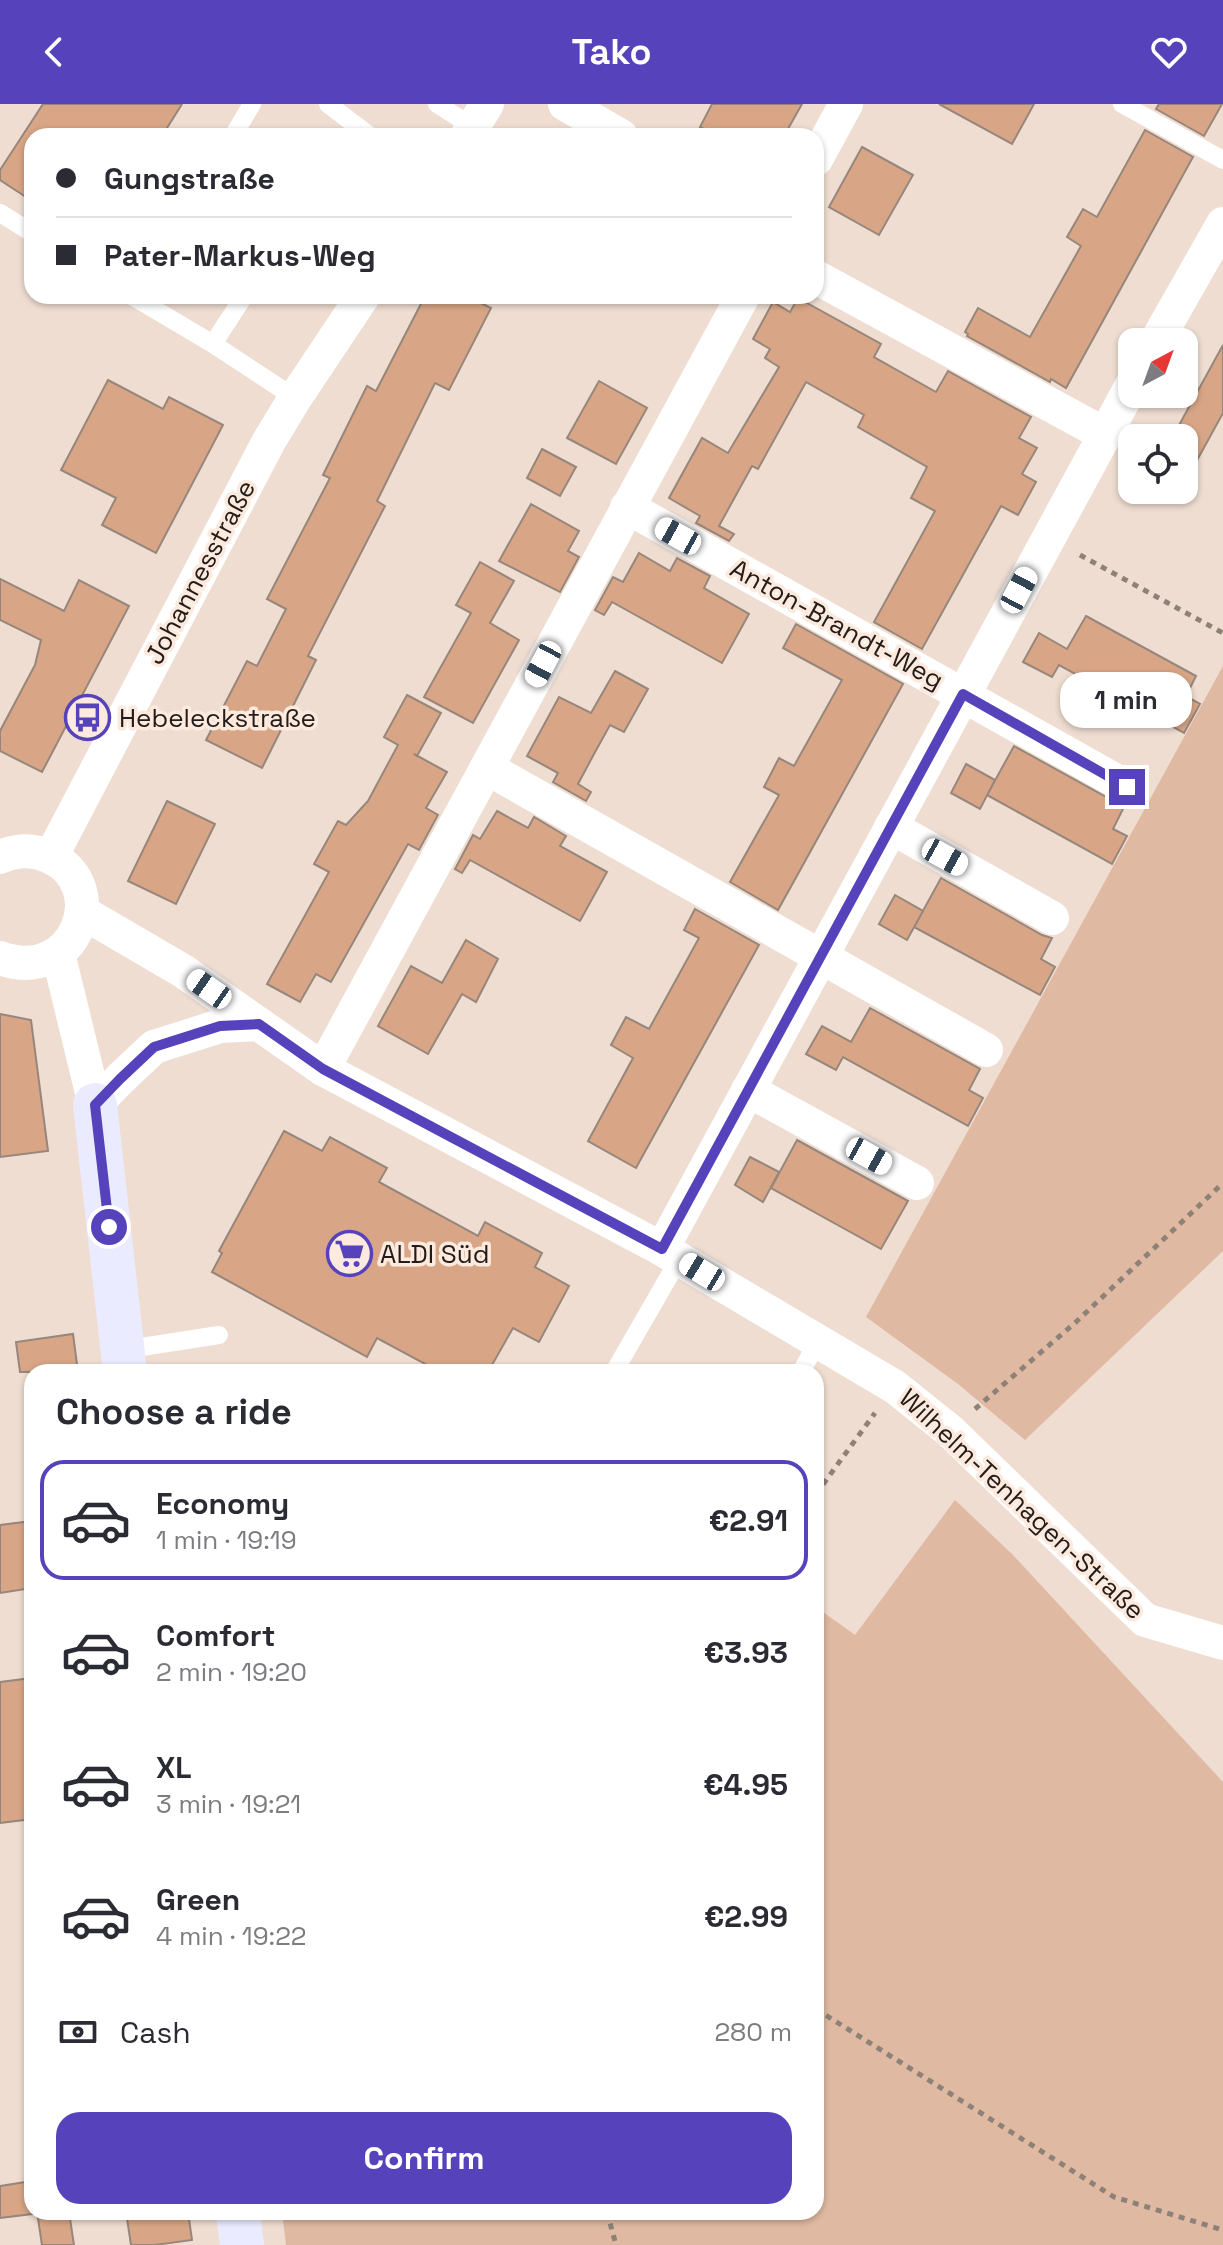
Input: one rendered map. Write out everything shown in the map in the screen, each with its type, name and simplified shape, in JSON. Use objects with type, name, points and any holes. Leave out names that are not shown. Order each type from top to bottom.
[{"type":"street","points":[[565,104],[607,128]]},
{"type":"street","points":[[824,144],[846,104]]},
{"type":"street","points":[[1164,328],[1223,224]]},
{"type":"street","points":[[824,281],[1104,434]]},
{"type":"street","name":"Johannesstraße","points":[[51,857],[207,557],[295,398],[358,304]]},
{"type":"street","points":[[323,1069],[739,304]]},
{"type":"street","points":[[670,1254],[748,1090],[1119,408]]},
{"type":"street","name":"Anton-Brandt-Weg","points":[[627,507],[1127,787]]},
{"type":"street","points":[[487,768],[986,1050]]},
{"type":"street","points":[[891,827],[1052,918]]},
{"type":"street","points":[[0,857],[24,851],[51,857],[71,874],[82,899],[82,912],[75,935],[58,953],[31,964],[0,958]]},
{"type":"street","name":"Wilhelm-Tenhagen-Straße","points":[[82,912],[183,971],[323,1069],[670,1254],[895,1387],[950,1431],[1145,1620],[1223,1643]]},
{"type":"street","points":[[58,953],[95,1105],[124,1361]]},
{"type":"street","points":[[95,1105],[154,1047],[220,1026],[259,1024]]},
{"type":"street","points":[[748,1090],[917,1183]]},
{"type":"street","points":[[239,2220],[242,2245]]},
{"type":"lane","points":[[238,128],[252,104]]},
{"type":"lane","points":[[328,104],[353,128]]},
{"type":"lane","points":[[437,104],[476,122]]},
{"type":"lane","points":[[1122,104],[1223,160]]},
{"type":"lane","points":[[0,213],[24,228]]},
{"type":"lane","points":[[147,304],[295,398]]},
{"type":"lane","points":[[213,344],[239,304]]},
{"type":"lane","points":[[618,1364],[670,1254]]},
{"type":"lane","points":[[124,1361],[219,1335]]},
{"type":"lane","points":[[805,1364],[818,1341]]},
{"type":"path","points":[[1047,538],[1223,633]]},
{"type":"path","points":[[950,1431],[1076,1322],[1223,1183]]},
{"type":"path","points":[[824,1483],[895,1387]]},
{"type":"path","points":[[824,2014],[1114,2197],[1223,2230]]},
{"type":"path","points":[[609,2220],[616,2245]]},
{"type":"shaded area","points":[[1223,666],[1223,1251],[1025,1440],[958,1384],[866,1317]]},
{"type":"shaded area","points":[[955,1500],[1012,1554],[1223,1782],[1223,2245],[286,2245],[283,2220],[824,2220],[824,1613],[855,1635]]},
{"type":"building","points":[[43,104],[182,104],[167,128],[27,128]]},
{"type":"building","points":[[712,104],[802,104],[788,128],[700,127]]},
{"type":"building","points":[[939,104],[1034,104],[1012,144]]},
{"type":"building","points":[[1159,104],[1222,104],[1204,136],[1156,109]]},
{"type":"building","points":[[1145,130],[1193,157],[1066,388],[967,336],[965,332],[978,308],[1030,337],[1081,246],[1067,237],[1083,209],[1097,217]]},
{"type":"building","points":[[24,133],[24,196],[0,180],[0,170]]},
{"type":"building","points":[[862,147],[913,175],[879,235],[829,207]]},
{"type":"building","points":[[421,304],[483,304],[491,308],[449,390],[435,383],[377,501],[385,506],[308,656],[316,660],[262,768],[206,740],[247,661],[257,666],[286,609],[267,599],[330,478],[323,475],[367,386],[376,391]]},
{"type":"building","points":[[772,304],[790,312],[795,304],[809,304],[881,344],[874,357],[936,392],[948,371],[1031,417],[1019,438],[1037,448],[1022,474],[1036,482],[1018,515],[1001,506],[922,649],[874,622],[935,511],[911,498],[927,467],[858,427],[864,415],[806,382],[758,469],[752,466],[719,526],[734,534],[729,541],[696,523],[700,516],[669,498],[702,438],[728,453],[779,367],[765,358],[770,349],[753,339]]},
{"type":"building","points":[[1223,345],[1223,413],[1198,459],[1198,424],[1180,424],[1188,408],[1198,408],[1198,391]]},
{"type":"building","points":[[108,380],[163,409],[169,397],[223,425],[156,553],[102,525],[116,498],[61,470]]},
{"type":"building","points":[[599,381],[647,408],[616,464],[567,438]]},
{"type":"building","points":[[542,449],[576,467],[560,496],[527,478]]},
{"type":"building","points":[[531,504],[579,531],[568,551],[579,557],[560,592],[499,561]]},
{"type":"building","points":[[639,553],[670,571],[677,558],[710,576],[704,588],[749,614],[722,663],[612,602],[604,615],[595,610],[613,577],[623,582]]},
{"type":"building","points":[[480,562],[514,581],[490,623],[519,640],[473,723],[424,697],[471,613],[456,605]]},
{"type":"building","points":[[0,579],[64,611],[79,580],[129,606],[42,772],[0,751],[0,731],[35,665],[41,640],[0,620]]},
{"type":"building","points":[[1086,616],[1196,676],[1186,696],[1200,704],[1184,733],[1059,665],[1052,677],[1023,662],[1039,633],[1067,649]]},
{"type":"building","points":[[796,624],[903,684],[778,910],[730,882],[779,795],[764,787],[779,758],[794,766],[842,680],[783,648]]},
{"type":"building","points":[[615,671],[648,689],[624,732],[610,725],[578,784],[591,792],[586,801],[553,782],[558,773],[527,756],[559,697],[591,713]]},
{"type":"building","points":[[407,695],[441,713],[417,756],[447,772],[426,808],[438,815],[419,850],[408,844],[331,982],[316,974],[300,1002],[267,984],[329,872],[314,864],[338,821],[346,825],[368,801],[398,745],[384,737]]},
{"type":"building","points":[[1014,746],[1124,807],[1113,829],[1127,836],[1112,864],[987,795]]},
{"type":"building","points":[[966,764],[995,780],[980,809],[951,793]]},
{"type":"building","points":[[167,801],[215,824],[176,904],[128,881]]},
{"type":"building","points":[[497,811],[528,828],[534,817],[566,836],[560,846],[607,872],[580,921],[470,860],[462,873],[455,869],[473,835],[480,839]]},
{"type":"building","points":[[941,878],[1052,938],[1041,959],[1055,967],[1040,995],[914,927]]},
{"type":"building","points":[[895,895],[923,911],[907,940],[879,924]]},
{"type":"building","points":[[695,909],[759,945],[636,1168],[588,1141],[633,1058],[611,1045],[626,1017],[649,1029],[699,938],[684,930]]},
{"type":"building","points":[[466,940],[498,959],[476,1002],[462,994],[428,1054],[378,1026],[411,966],[442,983]]},
{"type":"building","points":[[870,1008],[980,1069],[969,1090],[983,1098],[968,1126],[843,1057],[836,1070],[806,1054],[822,1026],[851,1042]]},
{"type":"building","points":[[0,1014],[31,1020],[48,1151],[0,1157]]},
{"type":"building","points":[[284,1131],[322,1151],[330,1137],[387,1168],[379,1182],[478,1236],[485,1222],[542,1253],[535,1267],[569,1286],[539,1342],[513,1328],[493,1364],[425,1364],[377,1338],[367,1357],[212,1272],[222,1253],[219,1251]]},
{"type":"building","points":[[797,1140],[908,1201],[881,1249],[771,1188]]},
{"type":"building","points":[[750,1157],[779,1172],[763,1202],[735,1185]]},
{"type":"building","points":[[73,1334],[77,1364],[24,1364],[24,1372],[20,1372],[16,1342]]},
{"type":"building","points":[[24,1522],[24,1589],[0,1593],[0,1525]]},
{"type":"building","points":[[24,1679],[24,1820],[0,1823],[0,1682]]},
{"type":"building","points":[[24,2182],[24,2215],[0,2218],[0,2186]]},
{"type":"building","points":[[38,2220],[70,2220],[74,2245],[42,2245]]},
{"type":"building","points":[[127,2220],[189,2220],[192,2240],[131,2245]]},
{"type":"place","name":"Hebeleckstraße","points":[[88,718]]},
{"type":"place","name":"ALDI Süd","points":[[349,1254]]},
{"type":"route","points":[[109,1227],[95,1105],[154,1047],[220,1026],[259,1024],[323,1069],[662,1249],[963,694],[1127,787]]}]
